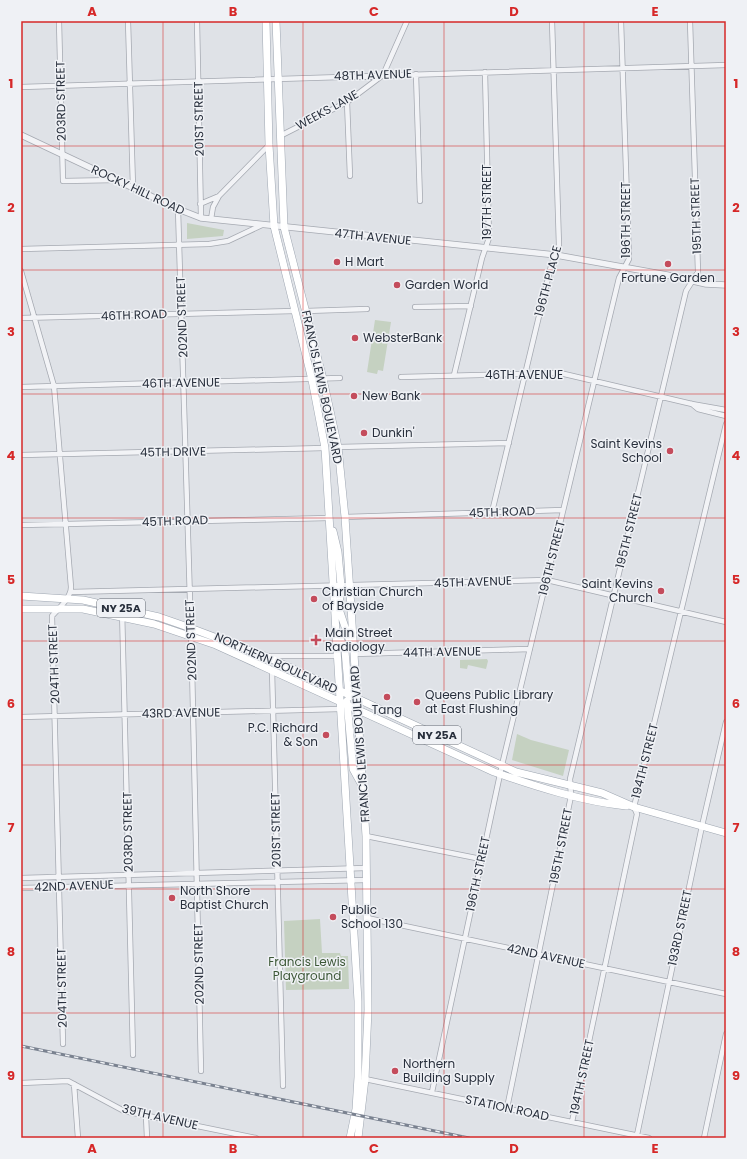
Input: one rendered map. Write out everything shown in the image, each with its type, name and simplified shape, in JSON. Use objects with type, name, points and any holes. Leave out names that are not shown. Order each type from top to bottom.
[{"type":"main road","name":"FRANCIS LEWIS BOULEVARD","points":[[266,21],[269,145],[274,226],[312,380],[325,448],[329,518],[338,586],[336,656],[340,691],[358,1001],[358,1077],[356,1109],[350,1138]]},
{"type":"main road","name":"FRANCIS LEWIS BOULEVARD","points":[[276,21],[284,227],[323,379],[338,447],[345,517],[366,836],[368,1010],[365,1079],[358,1138]]},
{"type":"main road","points":[[338,586],[340,612],[354,654]]},
{"type":"main road","name":"NORTHERN BOULEVARD","points":[[24,596],[83,600],[159,617],[265,656],[516,772],[602,793],[634,806],[726,833]]},
{"type":"main road","name":"NORTHERN BOULEVARD","points":[[21,609],[83,609],[154,624],[216,644],[497,773],[533,786],[600,803],[634,806]]},
{"type":"main road","points":[[336,630],[345,651],[349,700],[357,709]]},
{"type":"main road","points":[[340,691],[347,699],[353,769],[364,789]]},
{"type":"main road","points":[[344,1138],[352,1127]]},
{"type":"street","name":"203RD STREET","points":[[58,21],[63,181],[118,180]]},
{"type":"street","points":[[128,21],[133,187]]},
{"type":"street","name":"201ST STREET","points":[[197,21],[201,218]]},
{"type":"street","name":"WEEKS LANE","points":[[280,136],[347,102],[383,75],[407,21]]},
{"type":"street","name":"196TH PLACE","points":[[492,512],[551,266],[559,246],[552,21]]},
{"type":"street","name":"196TH STREET","points":[[432,1092],[481,859],[497,773],[502,765],[619,278],[629,259],[621,21]]},
{"type":"street","name":"195TH STREET","points":[[507,1108],[540,955],[571,796],[570,779],[686,291],[698,272],[690,21]]},
{"type":"street","name":"48TH AVENUE","points":[[21,87],[726,65]]},
{"type":"street","name":"197TH STREET","points":[[454,375],[482,258],[490,238],[485,72]]},
{"type":"street","points":[[416,74],[420,201]]},
{"type":"street","points":[[347,102],[350,176]]},
{"type":"street","name":"ROCKY HILL ROAD","points":[[21,135],[133,187],[178,210],[201,218],[262,225]]},
{"type":"street","points":[[211,219],[213,207],[219,196],[269,145]]},
{"type":"street","points":[[200,204],[219,196]]},
{"type":"street","name":"202ND STREET","points":[[178,210],[198,873],[201,1072]]},
{"type":"street","name":"47TH AVENUE","points":[[21,249],[180,246],[209,244],[227,241],[262,225],[556,255],[693,281],[726,284]]},
{"type":"street","points":[[21,272],[36,318],[54,386],[67,524],[71,592]]},
{"type":"street","points":[[415,307],[471,306]]},
{"type":"street","points":[[306,311],[367,309]]},
{"type":"street","name":"46TH ROAD","points":[[21,318],[295,311]]},
{"type":"street","name":"46TH AVENUE","points":[[401,377],[560,373],[692,404],[726,410]]},
{"type":"street","name":"46TH AVENUE","points":[[21,387],[312,380],[340,378]]},
{"type":"street","name":"46TH AVENUE","points":[[692,404],[698,409],[726,416]]},
{"type":"street","name":"194TH STREET","points":[[572,1122],[637,814],[634,806],[726,424]]},
{"type":"street","points":[[338,447],[509,443]]},
{"type":"street","name":"45TH DRIVE","points":[[21,456],[325,448]]},
{"type":"street","name":"45TH ROAD","points":[[345,517],[564,510]]},
{"type":"street","name":"45TH ROAD","points":[[21,525],[188,520],[329,518]]},
{"type":"street","name":"45TH AVENUE","points":[[71,592],[547,580],[726,622]]},
{"type":"street","name":"204TH STREET","points":[[63,1044],[60,877],[52,616],[67,599],[71,592]]},
{"type":"street","name":"203RD STREET","points":[[122,608],[133,1055]]},
{"type":"street","name":"44TH AVENUE","points":[[354,654],[530,650]]},
{"type":"street","points":[[265,656],[336,656]]},
{"type":"street","name":"201ST STREET","points":[[272,670],[283,1086]]},
{"type":"street","name":"43RD AVENUE","points":[[21,717],[340,709]]},
{"type":"street","name":"193RD STREET","points":[[637,1135],[702,826],[726,722]]},
{"type":"street","points":[[366,836],[481,859]]},
{"type":"street","name":"42ND AVENUE","points":[[21,878],[366,868]]},
{"type":"street","name":"42ND AVENUE","points":[[21,888],[366,880]]},
{"type":"street","name":"42ND AVENUE","points":[[367,918],[726,994]]},
{"type":"street","points":[[704,1138],[726,1034]]},
{"type":"street","name":"STATION ROAD","points":[[365,1079],[649,1138]]},
{"type":"street","name":"39TH AVENUE","points":[[21,1083],[68,1081],[124,1111],[256,1138]]},
{"type":"street","points":[[74,1084],[78,1138]]},
{"type":"street","points":[[146,1116],[147,1138]]},
{"type":"green space","points":[[187,223],[224,230],[223,236],[187,239]]},
{"type":"green space","points":[[375,320],[391,322],[383,371],[378,370],[377,374],[367,372]]},
{"type":"green space","points":[[487,659],[486,669],[468,665],[467,669],[460,668],[460,660]]},
{"type":"green space","points":[[517,734],[531,740],[569,750],[563,776],[512,760]]},
{"type":"green space","name":"Francis Lewis Playground","points":[[320,919],[322,953],[340,953],[341,956],[348,956],[349,989],[286,990],[284,921]]},
{"type":"railway","points":[[21,1046],[469,1138]]},
{"type":"place","name":"H Mart","points":[[337,262]]},
{"type":"place","name":"Fortune Garden","points":[[668,264]]},
{"type":"place","name":"Garden World","points":[[397,285]]},
{"type":"place","name":"WebsterBank","points":[[355,338]]},
{"type":"place","name":"New Bank","points":[[354,396]]},
{"type":"place","name":"Dunkin'","points":[[364,433]]},
{"type":"place","name":"Saint Kevins School","points":[[670,451]]},
{"type":"place","name":"Saint Kevins Church","points":[[661,591]]},
{"type":"place","name":"Christian Church of Bayside","points":[[314,599]]},
{"type":"place","name":"Main Street Radiology","points":[[316,640]]},
{"type":"place","name":"Tang","points":[[387,697]]},
{"type":"place","name":"Queens Public Library at East Flushing","points":[[417,702]]},
{"type":"place","name":"P.C. Richard & Son","points":[[326,735]]},
{"type":"place","name":"North Shore Baptist Church","points":[[172,898]]},
{"type":"place","name":"Public School 130","points":[[333,917]]},
{"type":"place","name":"Northern Building Supply","points":[[395,1071]]}]
